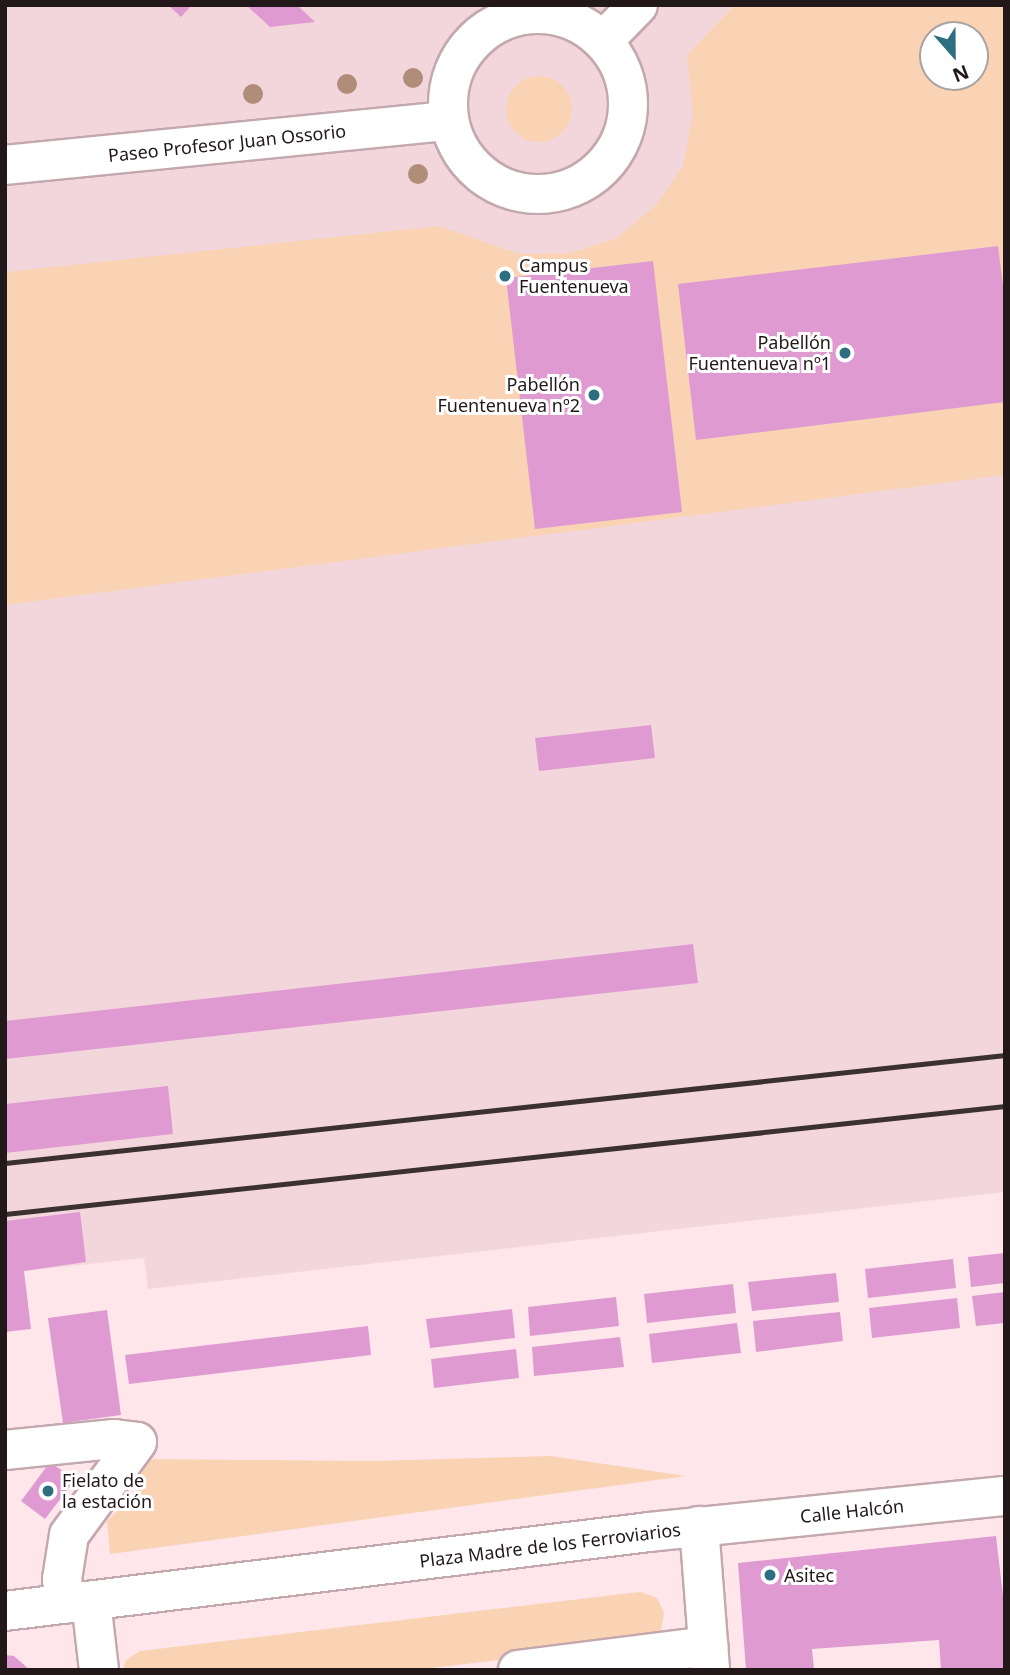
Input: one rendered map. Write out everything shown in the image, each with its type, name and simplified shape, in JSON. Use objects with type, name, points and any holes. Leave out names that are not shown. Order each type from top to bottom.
[{"type":"street","points":[[603,41],[638,5]]},
{"type":"street","points":[[524,15],[553,15],[580,24],[603,41],[619,64],[628,90],[628,118],[619,145],[603,167],[580,184],[554,193],[526,193],[499,185],[476,170],[459,147],[449,121],[448,92],[457,65],[473,41],[496,24],[524,15]]},
{"type":"street","name":"Paseo Profesor Juan Ossorio","points":[[5,165],[449,121]]},
{"type":"street","points":[[5,1450],[114,1439],[137,1443],[69,1535],[62,1579],[78,1602],[99,1670]]},
{"type":"street","name":"Calle Halcón","points":[[699,1526],[1005,1496]]},
{"type":"street","name":"Plaza Madre de los Ferroviarios","points":[[5,1611],[699,1526],[709,1658],[518,1670]]},
{"type":"shaded area","points":[[5,5],[1005,5],[1005,1192],[148,1289],[144,1258],[24,1271],[5,1264]]},
{"type":"shaded area","name":"Campus Fuentenueva","points":[[735,5],[1005,5],[1005,475],[5,605],[5,272],[439,226],[519,254],[570,253],[617,238],[655,206],[683,166],[693,113],[687,55]]},
{"type":"shaded area","points":[[539,76],[552,78],[562,86],[570,96],[570,122],[562,132],[552,140],[539,142],[526,140],[516,132],[508,122],[506,109],[508,96],[516,86],[526,78]]},
{"type":"shaded area","points":[[550,1456],[686,1476],[110,1554],[107,1521],[143,1485],[141,1459],[373,1461]]},
{"type":"shaded area","points":[[640,1592],[657,1598],[664,1613],[661,1631],[646,1642],[416,1670],[123,1670],[126,1660],[140,1651]]},
{"type":"building","points":[[168,5],[192,5],[181,17]]},
{"type":"building","points":[[246,5],[297,5],[315,22],[270,27]]},
{"type":"building","name":"Pabellón Fuentenueva nº1","points":[[998,246],[1005,303],[1005,402],[696,440],[678,284]]},
{"type":"building","name":"Pabellón Fuentenueva nº2","points":[[653,261],[682,512],[535,529],[506,278]]},
{"type":"building","points":[[651,725],[655,758],[539,771],[535,738]]},
{"type":"building","points":[[693,944],[698,983],[5,1059],[5,1021]]},
{"type":"building","points":[[168,1086],[173,1134],[5,1153],[5,1104]]},
{"type":"building","points":[[80,1212],[86,1262],[24,1271],[31,1329],[5,1332],[5,1221]]},
{"type":"building","points":[[1005,1253],[1005,1283],[971,1287],[968,1257]]},
{"type":"building","points":[[953,1259],[956,1288],[868,1298],[865,1269]]},
{"type":"building","points":[[836,1273],[839,1302],[752,1311],[748,1282]]},
{"type":"building","points":[[733,1284],[736,1313],[647,1323],[644,1294]]},
{"type":"building","points":[[1005,1292],[1005,1323],[976,1326],[972,1296]]},
{"type":"building","points":[[616,1297],[619,1326],[530,1336],[528,1307]]},
{"type":"building","points":[[957,1298],[960,1328],[872,1338],[869,1308]]},
{"type":"building","points":[[512,1309],[515,1338],[430,1348],[426,1319]]},
{"type":"building","points":[[107,1310],[121,1415],[63,1423],[48,1318]]},
{"type":"building","points":[[840,1312],[843,1341],[756,1352],[753,1321]]},
{"type":"building","points":[[737,1323],[741,1353],[652,1363],[649,1334]]},
{"type":"building","points":[[368,1326],[371,1355],[129,1384],[125,1355]]},
{"type":"building","points":[[620,1337],[624,1367],[534,1376],[532,1347]]},
{"type":"building","points":[[516,1349],[519,1378],[434,1388],[431,1359]]},
{"type":"building","name":"Fielato de la estación","points":[[50,1462],[75,1480],[45,1519],[21,1501]]},
{"type":"building","points":[[996,1536],[1005,1613],[1005,1670],[941,1670],[939,1640],[812,1649],[814,1670],[746,1670],[738,1563]]},
{"type":"building","points":[[5,1655],[14,1656],[30,1670],[5,1670]]},
{"type":"railway","points":[[5,1163],[1005,1055]]},
{"type":"railway","points":[[5,1214],[1005,1106]]},
{"type":"place","name":"Campus Fuentenueva","points":[[505,276]]},
{"type":"place","name":"Pabellón Fuentenueva nº1","points":[[845,353]]},
{"type":"place","name":"Pabellón Fuentenueva nº2","points":[[594,395]]},
{"type":"place","name":"Fielato de la estación","points":[[48,1491]]},
{"type":"place","name":"Asitec","points":[[770,1575]]}]
